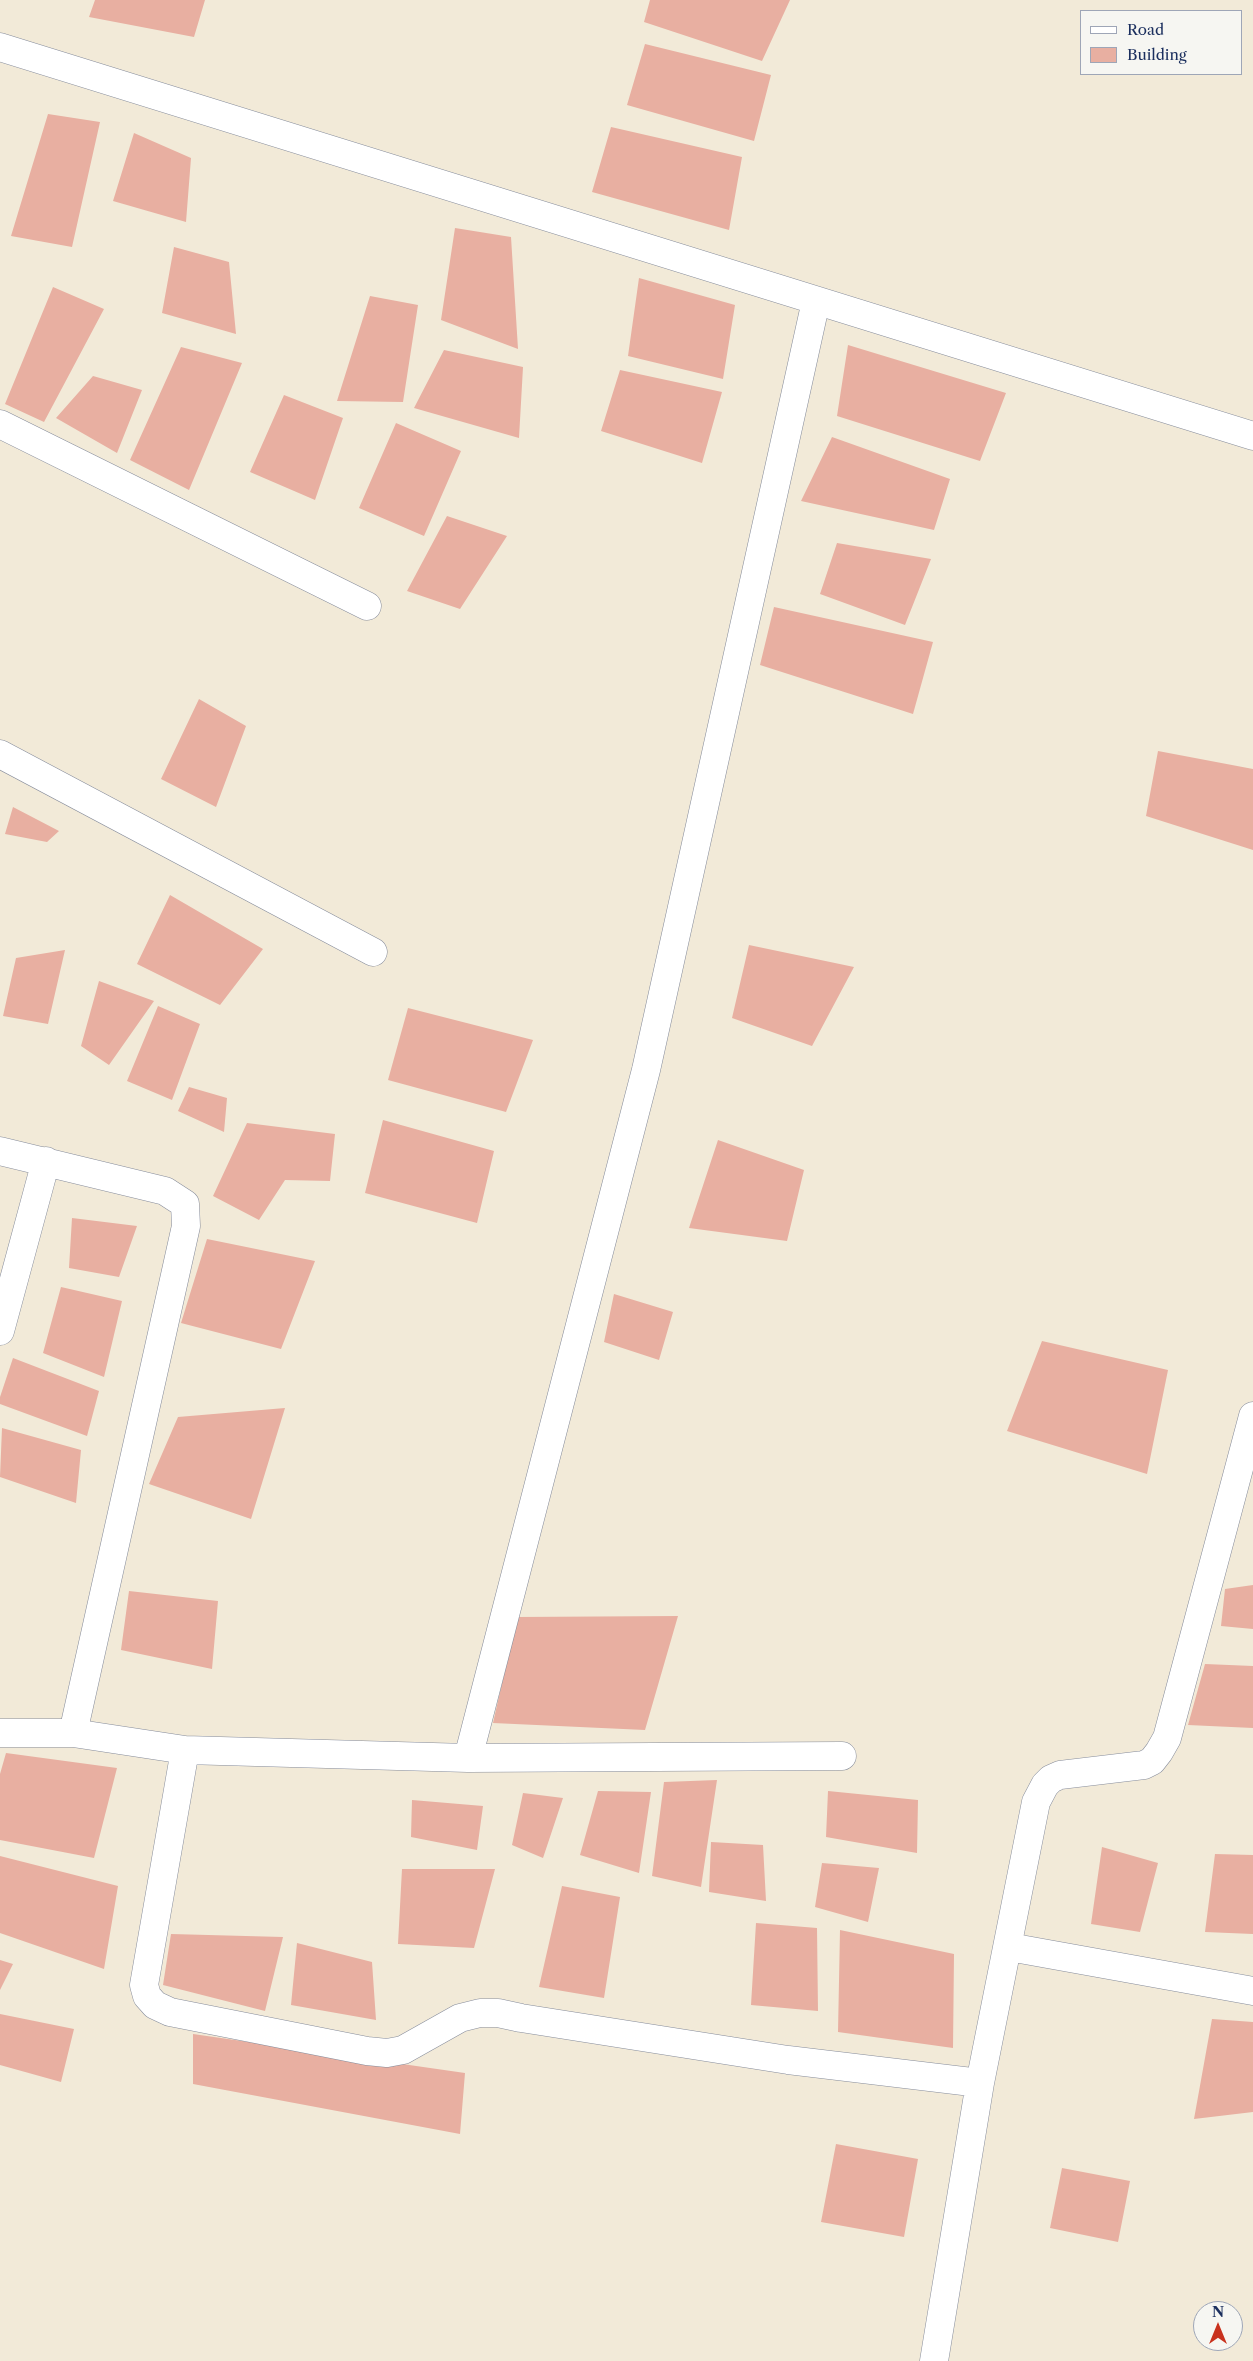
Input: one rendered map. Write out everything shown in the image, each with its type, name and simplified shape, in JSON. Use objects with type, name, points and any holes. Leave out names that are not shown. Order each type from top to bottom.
[{"type":"street","points":[[0,47],[1253,436]]},
{"type":"street","points":[[468,1758],[646,1070],[816,301]]},
{"type":"street","points":[[0,424],[366,606]]},
{"type":"street","points":[[0,754],[373,952]]},
{"type":"street","points":[[0,1151],[165,1191],[185,1204],[186,1226],[73,1733]]},
{"type":"street","points":[[0,1331],[46,1161]]},
{"type":"street","points":[[934,2361],[980,2084],[1009,1947],[1036,1802],[1045,1785],[1051,1779],[1060,1775],[1144,1765],[1152,1761],[1167,1738],[1253,1416]]},
{"type":"street","points":[[0,1733],[73,1733],[185,1750],[468,1758],[842,1756]]},
{"type":"street","points":[[185,1750],[144,1985],[147,1996],[155,2005],[170,2012],[366,2051],[387,2053],[403,2050],[460,2018],[480,2012],[498,2012],[521,2018],[788,2060],[980,2084]]},
{"type":"street","points":[[1009,1947],[1253,1991]]},
{"type":"building","points":[[95,0],[205,0],[194,37],[89,17]]},
{"type":"building","points":[[650,0],[790,0],[762,61],[644,22]]},
{"type":"building","points":[[645,44],[771,75],[754,141],[627,105]]},
{"type":"building","points":[[48,114],[100,122],[72,247],[11,236]]},
{"type":"building","points":[[611,127],[742,157],[729,230],[592,192]]},
{"type":"building","points":[[134,133],[191,158],[186,222],[113,201]]},
{"type":"building","points":[[455,228],[511,237],[518,349],[441,320]]},
{"type":"building","points":[[174,247],[229,262],[236,334],[162,313]]},
{"type":"building","points":[[639,278],[735,305],[723,379],[628,356]]},
{"type":"building","points":[[53,287],[104,309],[44,422],[5,404]]},
{"type":"building","points":[[370,296],[418,305],[403,402],[337,401]]},
{"type":"building","points":[[848,345],[1006,393],[980,461],[837,416]]},
{"type":"building","points":[[181,347],[242,363],[189,490],[130,460]]},
{"type":"building","points":[[444,350],[523,367],[519,438],[414,408]]},
{"type":"building","points":[[620,370],[722,392],[702,463],[601,431]]},
{"type":"building","points":[[93,376],[142,390],[117,453],[56,418]]},
{"type":"building","points":[[284,395],[343,418],[315,500],[250,472]]},
{"type":"building","points":[[396,423],[461,451],[424,536],[359,508]]},
{"type":"building","points":[[832,437],[950,479],[934,530],[801,501]]},
{"type":"building","points":[[447,516],[507,536],[460,609],[407,591]]},
{"type":"building","points":[[837,543],[931,559],[905,625],[820,594]]},
{"type":"building","points":[[774,607],[933,642],[913,714],[760,665]]},
{"type":"building","points":[[199,699],[246,726],[216,807],[161,779]]},
{"type":"building","points":[[1158,751],[1253,769],[1253,850],[1146,816]]},
{"type":"building","points":[[13,807],[59,831],[47,842],[5,834]]},
{"type":"building","points":[[170,895],[263,949],[220,1005],[137,964]]},
{"type":"building","points":[[749,945],[854,967],[812,1046],[732,1018]]},
{"type":"building","points":[[65,950],[48,1024],[3,1016],[16,958]]},
{"type":"building","points":[[99,981],[154,1001],[109,1065],[81,1046]]},
{"type":"building","points":[[158,1006],[200,1024],[172,1100],[127,1081]]},
{"type":"building","points":[[408,1008],[533,1040],[506,1112],[388,1080]]},
{"type":"building","points":[[189,1087],[227,1098],[224,1132],[178,1111]]},
{"type":"building","points":[[383,1120],[494,1151],[477,1223],[365,1193]]},
{"type":"building","points":[[247,1123],[335,1134],[330,1181],[285,1180],[259,1220],[213,1196]]},
{"type":"building","points":[[718,1140],[804,1170],[787,1241],[689,1228]]},
{"type":"building","points":[[72,1218],[137,1226],[119,1277],[69,1268]]},
{"type":"building","points":[[207,1239],[315,1261],[281,1349],[181,1323]]},
{"type":"building","points":[[61,1287],[122,1301],[104,1377],[43,1353]]},
{"type":"building","points":[[614,1294],[673,1312],[659,1360],[604,1342]]},
{"type":"building","points":[[1042,1341],[1168,1370],[1147,1474],[1007,1431]]},
{"type":"building","points":[[13,1358],[99,1391],[87,1436],[0,1404],[0,1397]]},
{"type":"building","points":[[285,1408],[251,1519],[149,1484],[178,1417]]},
{"type":"building","points":[[2,1428],[81,1450],[76,1503],[0,1477]]},
{"type":"building","points":[[1253,1585],[1253,1629],[1221,1626],[1225,1589]]},
{"type":"building","points":[[129,1591],[218,1601],[212,1669],[121,1650]]},
{"type":"building","points":[[678,1616],[645,1730],[493,1723],[517,1617]]},
{"type":"building","points":[[1205,1664],[1253,1666],[1253,1728],[1188,1725]]},
{"type":"building","points":[[6,1753],[117,1768],[94,1858],[0,1840],[0,1774]]},
{"type":"building","points":[[717,1780],[701,1887],[652,1876],[664,1782]]},
{"type":"building","points":[[598,1791],[651,1792],[639,1873],[580,1855]]},
{"type":"building","points":[[828,1791],[918,1800],[917,1853],[826,1837]]},
{"type":"building","points":[[523,1793],[563,1798],[543,1858],[512,1845]]},
{"type":"building","points":[[412,1800],[483,1806],[477,1850],[411,1837]]},
{"type":"building","points":[[711,1842],[763,1845],[766,1901],[709,1892]]},
{"type":"building","points":[[1102,1847],[1158,1863],[1140,1932],[1091,1924]]},
{"type":"building","points":[[1215,1854],[1253,1855],[1253,1934],[1205,1932]]},
{"type":"building","points":[[0,1856],[118,1886],[104,1969],[0,1933]]},
{"type":"building","points":[[822,1863],[879,1868],[868,1922],[815,1907]]},
{"type":"building","points":[[402,1869],[495,1869],[474,1948],[398,1944]]},
{"type":"building","points":[[562,1886],[620,1897],[604,1998],[539,1987]]},
{"type":"building","points":[[756,1923],[817,1928],[818,2011],[751,2005]]},
{"type":"building","points":[[840,1930],[954,1954],[953,2048],[838,2032]]},
{"type":"building","points":[[171,1934],[283,1937],[265,2011],[163,1985]]},
{"type":"building","points":[[297,1943],[372,1962],[376,2020],[291,2005]]},
{"type":"building","points":[[0,1960],[13,1964],[0,1990]]},
{"type":"building","points":[[0,2014],[74,2029],[61,2082],[0,2065]]},
{"type":"building","points":[[1212,2019],[1253,2022],[1253,2112],[1194,2119]]},
{"type":"building","points":[[193,2034],[465,2073],[460,2134],[193,2084]]},
{"type":"building","points":[[836,2144],[918,2159],[904,2237],[821,2222]]},
{"type":"building","points":[[1062,2168],[1130,2181],[1118,2242],[1050,2228]]}]
